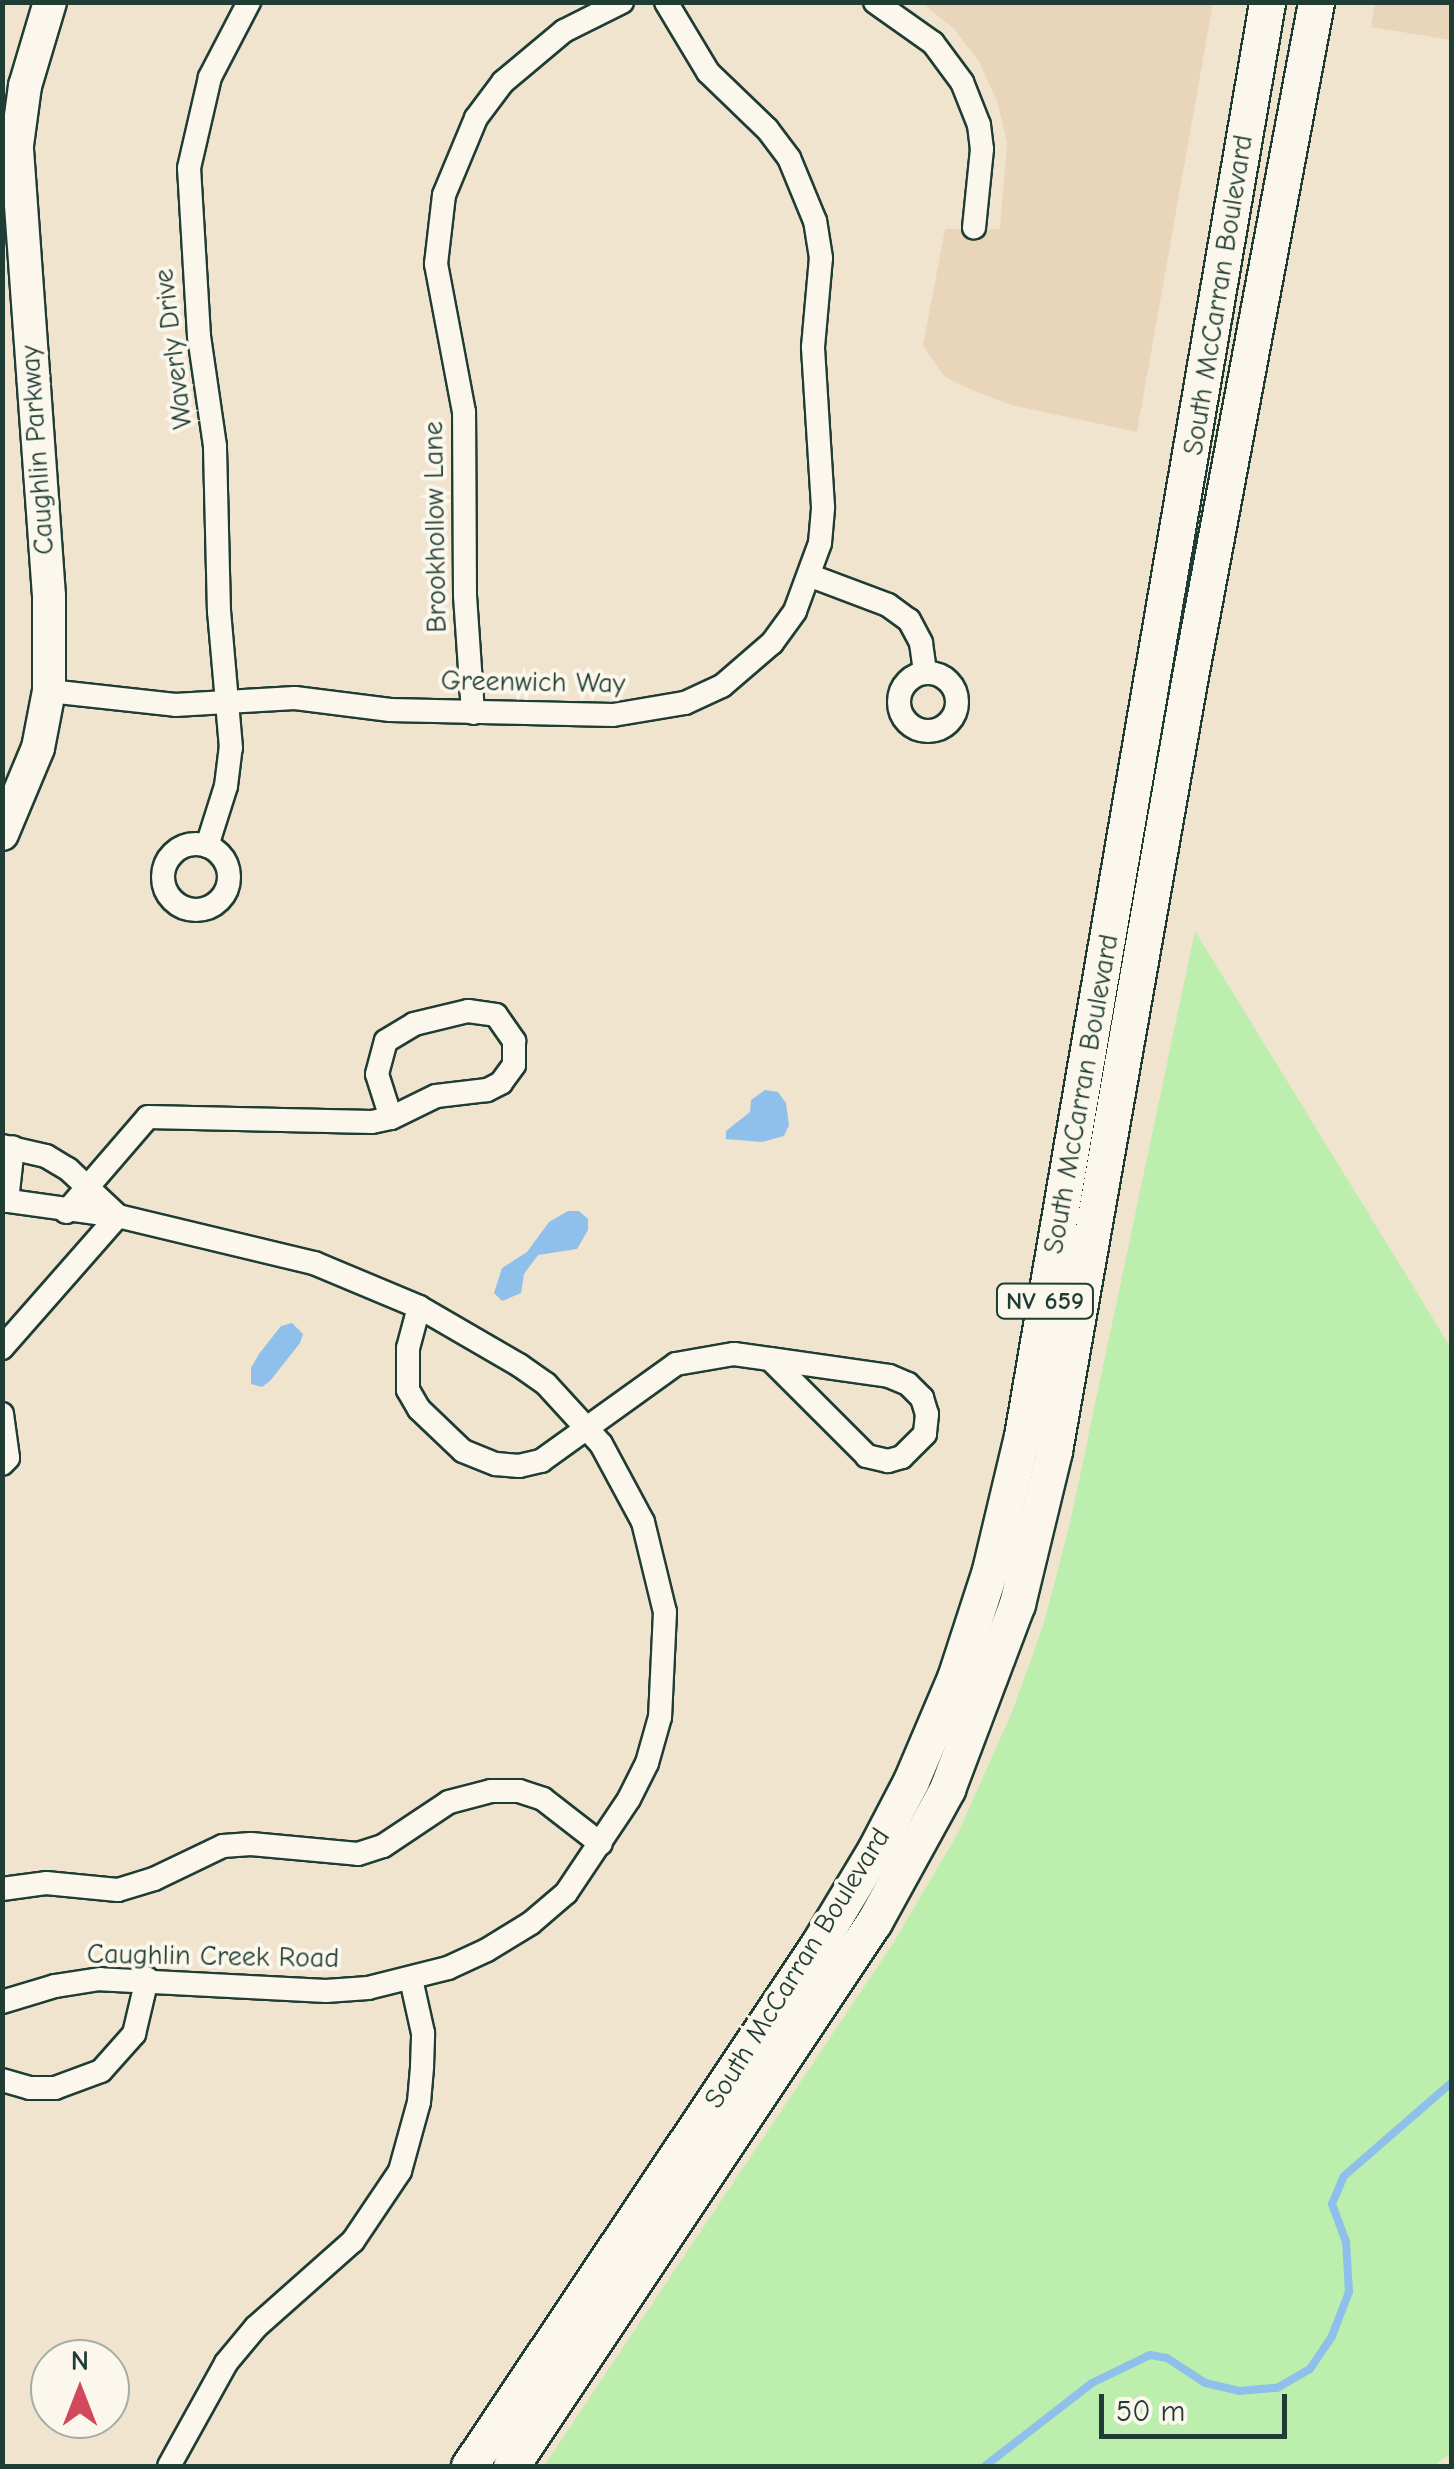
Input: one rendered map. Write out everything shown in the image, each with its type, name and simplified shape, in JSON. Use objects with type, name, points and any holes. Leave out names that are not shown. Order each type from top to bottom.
[{"type":"main road","name":"South McCarran Boulevard","points":[[469,2466],[818,1945],[875,1850],[911,1781],[955,1678],[990,1570],[1022,1436],[1267,2]]},
{"type":"main road","name":"South McCarran Boulevard","points":[[511,2466],[874,1922],[947,1789],[1017,1604],[1054,1452],[1190,676],[1316,2]]},
{"type":"street","name":"Caughlin Parkway","points":[[2,834],[38,748],[49,691],[49,596],[17,145],[25,86],[50,2]]},
{"type":"street","name":"Waverly Drive","points":[[207,846],[226,786],[231,748],[220,612],[215,446],[199,336],[190,168],[210,76],[249,2]]},
{"type":"street","name":"Brookhollow Lane","points":[[473,712],[465,595],[464,412],[436,264],[444,195],[470,130],[503,82],[564,31],[622,2]]},
{"type":"street","name":"Greenwich Way","points":[[49,691],[175,704],[295,698],[390,710],[613,716],[685,703],[722,686],[772,643],[795,611],[811,576],[824,507],[813,362],[820,258],[815,221],[789,158],[767,128],[708,72],[666,2]]},
{"type":"street","points":[[874,2],[934,42],[967,92],[982,149],[974,228]]},
{"type":"street","points":[[811,576],[888,605],[909,620],[921,643],[925,673]]},
{"type":"street","points":[[66,1212],[148,1118],[372,1122],[391,1118],[436,1096],[487,1090],[501,1083],[514,1065],[514,1041],[496,1015],[468,1011],[414,1024],[386,1041],[378,1074],[391,1118]]},
{"type":"street","points":[[2,1348],[118,1216],[88,1186],[46,1156],[8,1147],[5,1200]]},
{"type":"street","name":"Caughlin Creek Road","points":[[2,2002],[55,1986],[147,1979],[326,1990],[411,1979],[487,1950],[530,1923],[566,1892],[601,1844],[647,1763],[660,1717],[665,1612],[643,1522],[601,1444],[546,1384],[419,1307],[314,1263],[118,1216],[66,1212],[5,1200]]},
{"type":"street","points":[[419,1307],[407,1359],[408,1390],[419,1409],[463,1452],[519,1466],[541,1460],[676,1364],[734,1354],[770,1359],[889,1376],[908,1384],[922,1398],[927,1414],[925,1434],[902,1457],[888,1462],[866,1456],[770,1359]]},
{"type":"street","points":[[2,1414],[8,1458],[2,1464]]},
{"type":"street","points":[[2,1889],[46,1884],[118,1890],[154,1879],[223,1846],[250,1844],[358,1854],[383,1846],[450,1802],[491,1791],[519,1791],[544,1800],[601,1844]]},
{"type":"street","points":[[2,2080],[30,2088],[55,2088],[101,2071],[134,2034],[147,1979]]},
{"type":"street","points":[[169,2466],[226,2363],[256,2328],[352,2241],[400,2171],[419,2102],[424,2033],[411,1979]]},
{"type":"shaded area","points":[[922,3],[1213,3],[1137,432],[1011,405],[974,391],[945,377],[923,346],[945,229],[1000,229],[1007,142],[997,101],[978,60],[953,28]]},
{"type":"shaded area","points":[[1375,3],[1451,3],[1451,40],[1371,27]]},
{"type":"green space","points":[[1195,931],[1451,1348],[1451,2453],[1434,2466],[544,2466],[892,1945],[958,1833],[1012,1712],[1044,1623],[1070,1523]]},
{"type":"water","points":[[765,1090],[778,1092],[786,1103],[789,1125],[784,1136],[762,1142],[726,1139],[726,1131],[750,1112],[751,1100]]},
{"type":"water","points":[[568,1211],[579,1211],[588,1219],[588,1230],[577,1249],[538,1255],[524,1274],[521,1293],[502,1301],[494,1293],[502,1268],[527,1252],[549,1222]]},
{"type":"water","points":[[292,1323],[303,1334],[300,1343],[270,1381],[262,1387],[251,1384],[251,1368],[259,1354],[281,1326]]},
{"type":"waterway","points":[[985,2466],[1092,2383],[1150,2355],[1167,2358],[1205,2383],[1239,2391],[1277,2388],[1310,2369],[1332,2336],[1349,2292],[1346,2242],[1332,2204],[1344,2176],[1452,2082]]}]
